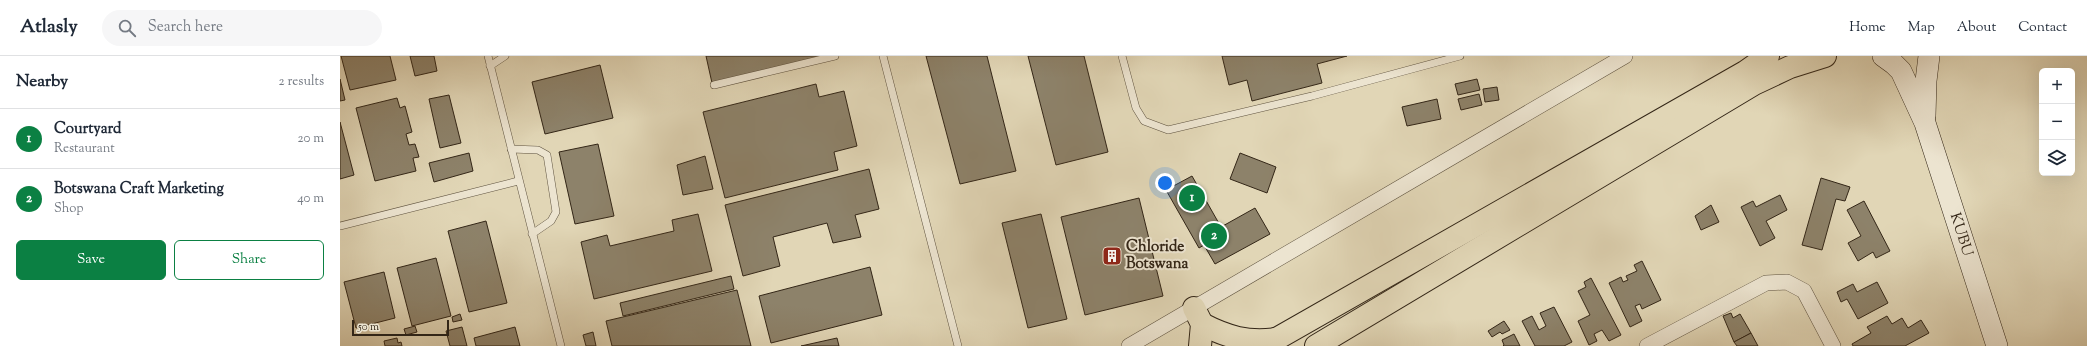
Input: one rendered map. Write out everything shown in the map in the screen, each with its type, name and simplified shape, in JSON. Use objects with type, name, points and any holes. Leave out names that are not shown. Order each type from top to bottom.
[{"type":"highway","points":[[1198,316],[1220,334],[1246,341],[1270,342],[1745,72],[1768,56]]},
{"type":"highway","points":[[1316,346],[1754,84],[1790,67],[1825,56]]},
{"type":"highway","points":[[1198,316],[1200,346]]},
{"type":"main road","name":"KUBU","points":[[1883,56],[1901,71],[1926,122],[1997,346]]},
{"type":"main road","name":"KUBU","points":[[1926,122],[1926,82],[1929,56]]},
{"type":"street","points":[[1129,346],[1198,316],[1625,56]]},
{"type":"street","points":[[1647,346],[1766,283],[1787,282],[1804,290],[1833,346]]},
{"type":"lane","points":[[488,56],[518,181],[561,346]]},
{"type":"lane","points":[[490,66],[505,56]]},
{"type":"lane","points":[[714,85],[835,56]]},
{"type":"lane","points":[[882,56],[958,346]]},
{"type":"lane","points":[[1122,56],[1136,108],[1144,121],[1168,130],[1312,96],[1460,56]]},
{"type":"lane","points":[[511,149],[538,150],[547,154],[556,212],[551,221],[532,234]]},
{"type":"lane","points":[[340,226],[518,181]]},
{"type":"building","points":[[341,56],[390,56],[396,80],[350,90]]},
{"type":"building","points":[[410,56],[434,56],[437,71],[415,76]]},
{"type":"building","points":[[706,56],[818,56],[818,58],[712,83]]},
{"type":"building","points":[[926,56],[987,56],[1016,171],[960,184]]},
{"type":"building","points":[[1028,56],[1084,56],[1108,152],[1056,165]]},
{"type":"building","points":[[1222,56],[1347,56],[1317,64],[1322,83],[1252,101],[1247,80],[1229,85]]},
{"type":"building","points":[[600,65],[613,118],[545,134],[532,82]]},
{"type":"building","points":[[340,79],[345,100],[340,101]]},
{"type":"building","points":[[1477,79],[1480,90],[1458,95],[1455,84]]},
{"type":"building","points":[[816,84],[819,97],[844,91],[857,146],[834,152],[838,170],[725,198],[703,112]]},
{"type":"building","points":[[1497,87],[1499,100],[1485,102],[1483,89]]},
{"type":"building","points":[[1479,94],[1482,105],[1461,110],[1458,99]]},
{"type":"building","points":[[449,95],[461,143],[440,148],[429,99]]},
{"type":"building","points":[[397,98],[400,108],[405,106],[412,132],[406,134],[409,145],[415,144],[419,157],[413,158],[416,171],[375,181],[356,108]]},
{"type":"building","points":[[1437,99],[1441,119],[1407,126],[1402,107]]},
{"type":"building","points":[[340,122],[354,175],[340,179]]},
{"type":"building","points":[[598,144],[614,216],[575,224],[559,152]]},
{"type":"building","points":[[469,153],[473,171],[434,182],[429,163]]},
{"type":"building","points":[[1240,153],[1276,167],[1267,193],[1230,179]]},
{"type":"building","points":[[705,156],[713,189],[683,195],[677,165]]},
{"type":"building","points":[[869,169],[879,209],[855,215],[861,237],[833,243],[827,223],[773,237],[780,266],[743,276],[725,205]]},
{"type":"building","points":[[1192,176],[1221,227],[1255,208],[1270,234],[1215,264],[1204,245],[1199,248],[1166,190]]},
{"type":"building","points":[[1821,178],[1850,187],[1845,201],[1836,199],[1822,250],[1802,245]]},
{"type":"building","points":[[1780,195],[1787,210],[1766,221],[1775,238],[1760,246],[1741,207],[1753,201],[1756,207]]},
{"type":"building","name":"Chloride Botswana","points":[[1139,198],[1163,296],[1085,315],[1061,217]]},
{"type":"building","points":[[1864,201],[1890,251],[1876,258],[1873,252],[1858,261],[1848,243],[1861,236],[1847,210]]},
{"type":"building","points":[[1711,205],[1719,222],[1701,230],[1695,216]]},
{"type":"building","points":[[698,214],[712,271],[594,299],[581,242],[607,235],[610,246],[674,231],[672,220]]},
{"type":"building","points":[[1041,214],[1067,319],[1028,328],[1002,223]]},
{"type":"building","points":[[486,221],[507,303],[469,312],[448,231]]},
{"type":"building","points":[[436,258],[451,316],[412,326],[397,268]]},
{"type":"building","points":[[1642,261],[1661,300],[1642,309],[1640,304],[1635,306],[1642,321],[1630,327],[1609,283],[1621,277],[1623,282],[1628,280],[1626,276],[1637,271],[1634,265]]},
{"type":"building","points":[[870,267],[882,315],[771,343],[759,296]]},
{"type":"building","points":[[384,272],[395,318],[356,328],[344,282]]},
{"type":"building","points":[[731,276],[734,289],[623,316],[620,303]]},
{"type":"building","points":[[1591,278],[1621,335],[1609,341],[1602,330],[1594,334],[1597,341],[1589,345],[1578,321],[1590,315],[1578,291],[1586,287],[1584,282]]},
{"type":"building","points":[[1877,282],[1888,303],[1858,319],[1847,299],[1841,302],[1837,292],[1853,284],[1857,292]]},
{"type":"building","points":[[737,290],[751,346],[612,346],[606,321]]},
{"type":"building","points":[[1554,307],[1572,342],[1564,346],[1535,346],[1522,321],[1532,316],[1539,330],[1546,326],[1540,313]]},
{"type":"building","points":[[1731,313],[1733,318],[1740,314],[1751,333],[1734,342],[1723,316]]},
{"type":"building","points":[[460,314],[462,320],[453,322],[452,317]]},
{"type":"building","points":[[1887,316],[1892,324],[1902,318],[1908,328],[1921,320],[1929,333],[1905,346],[1853,346],[1852,344],[1871,333],[1867,327]]},
{"type":"building","points":[[1504,321],[1510,330],[1502,334],[1500,332],[1492,337],[1488,331]]},
{"type":"building","points":[[415,326],[417,332],[406,335],[404,329]]},
{"type":"building","points":[[462,327],[467,346],[450,346],[446,331]]},
{"type":"building","points":[[515,327],[520,346],[476,346],[474,338]]},
{"type":"building","points":[[593,332],[596,346],[586,346],[583,335]]},
{"type":"building","points":[[1751,333],[1758,346],[1737,346],[1734,342]]},
{"type":"building","points":[[1514,334],[1520,346],[1503,346],[1502,340]]},
{"type":"building","points":[[397,338],[398,343],[401,342],[402,346],[385,346],[384,341]]},
{"type":"building","points":[[837,338],[839,346],[801,346]]},
{"type":"place","name":"Courtyard","points":[[1192,198]]},
{"type":"place","name":"Botswana Craft Marketing","points":[[1214,236]]},
{"type":"place","name":"Chloride Botswana","points":[[1112,256]]}]
